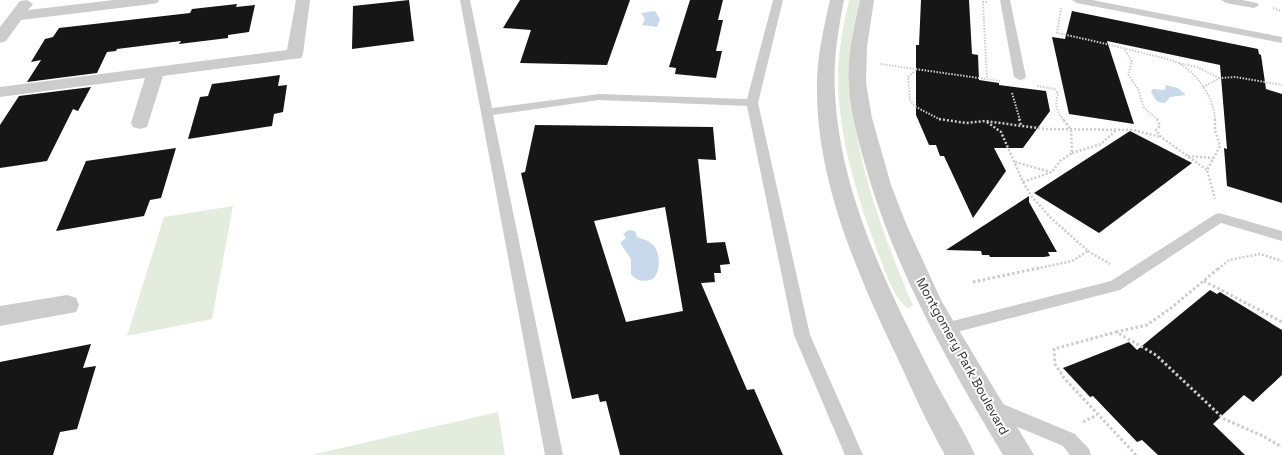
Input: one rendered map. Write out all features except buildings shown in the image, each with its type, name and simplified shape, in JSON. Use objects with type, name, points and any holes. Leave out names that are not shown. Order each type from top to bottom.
[{"type":"street","points":[[0,38],[28,0]]},
{"type":"street","points":[[16,16],[152,0]]},
{"type":"street","points":[[0,92],[295,54],[303,0]]},
{"type":"street","points":[[834,0],[826,62],[826,108],[834,162],[856,237],[894,327],[960,455]]},
{"type":"street","name":"Montgomery Park Boulevard","points":[[867,0],[860,40],[857,75],[862,116],[873,160],[892,216],[913,267],[945,329],[1019,455]]},
{"type":"street","points":[[140,124],[156,72]]},
{"type":"street","points":[[0,316],[67,305]]},
{"type":"lane","points":[[465,0],[554,455]]},
{"type":"lane","points":[[778,0],[752,103],[802,335],[854,455]]},
{"type":"lane","points":[[1005,0],[1020,77]]},
{"type":"lane","points":[[1077,0],[1282,40]]},
{"type":"lane","points":[[1226,0],[1254,5]]},
{"type":"lane","points":[[487,112],[566,100],[599,97],[752,103]]},
{"type":"lane","points":[[945,329],[1115,286],[1220,218],[1282,236]]},
{"type":"lane","points":[[990,407],[1069,440],[1082,455]]},
{"type":"path","points":[[987,79],[983,2],[990,3]]},
{"type":"path","points":[[1061,5],[1057,33],[1101,42],[1178,64],[1197,67],[1220,78]]},
{"type":"path","points":[[1125,49],[1132,62],[1128,74],[1138,89],[1144,108],[1157,118],[1160,126],[1156,130],[1161,137],[1207,170],[1220,218]]},
{"type":"path","points":[[880,57],[880,71]]},
{"type":"path","points":[[880,64],[1004,82]]},
{"type":"path","points":[[1178,64],[1191,72],[1203,87],[1215,112],[1215,130],[1220,146],[1207,170]]},
{"type":"path","points":[[917,70],[908,77],[910,100],[916,107],[941,120],[966,122],[985,121],[1020,125],[1044,130],[1133,130],[1161,137]]},
{"type":"path","points":[[1203,87],[1220,78],[1235,76],[1282,85]]},
{"type":"path","points":[[1035,86],[1055,89],[1058,94],[1054,104],[1058,114],[1071,130],[1072,153]]},
{"type":"path","points":[[1010,88],[1020,125]]},
{"type":"path","points":[[973,282],[1072,260],[1088,251],[1050,218],[1032,197],[1023,182],[1016,162],[1001,132],[985,121]]},
{"type":"path","points":[[1023,182],[1052,172],[1060,161],[1072,153],[1101,144],[1116,130]]},
{"type":"path","points":[[1187,156],[1213,158]]},
{"type":"path","points":[[1016,162],[1052,172]]},
{"type":"path","points":[[1136,455],[1064,378],[1055,364],[1054,350],[1116,332],[1147,325],[1204,281],[1228,260],[1260,254],[1282,261]]},
{"type":"path","points":[[1204,281],[1282,322]]},
{"type":"path","points":[[1116,332],[1156,355],[1224,420],[1261,435],[1282,447]]},
{"type":"green space","points":[[849,0],[860,0],[854,24],[851,73],[853,107],[858,142],[866,176],[887,242],[913,306],[907,308],[901,302],[893,289],[870,230],[856,189],[842,127],[839,106],[838,63]]},
{"type":"green space","points":[[233,206],[212,319],[127,336],[164,217]]},
{"type":"green space","points":[[498,412],[505,455],[311,455]]},
{"type":"water","points":[[655,11],[660,19],[657,27],[642,25],[645,19],[641,13]]},
{"type":"water","points":[[1165,85],[1178,88],[1186,95],[1170,97],[1165,103],[1162,103],[1155,98],[1151,91],[1153,89],[1164,90],[1166,88]]},
{"type":"water","points":[[629,230],[635,231],[637,237],[650,243],[657,251],[659,267],[656,276],[653,279],[641,281],[633,277],[631,274],[631,259],[620,243],[626,238],[623,234]]}]
